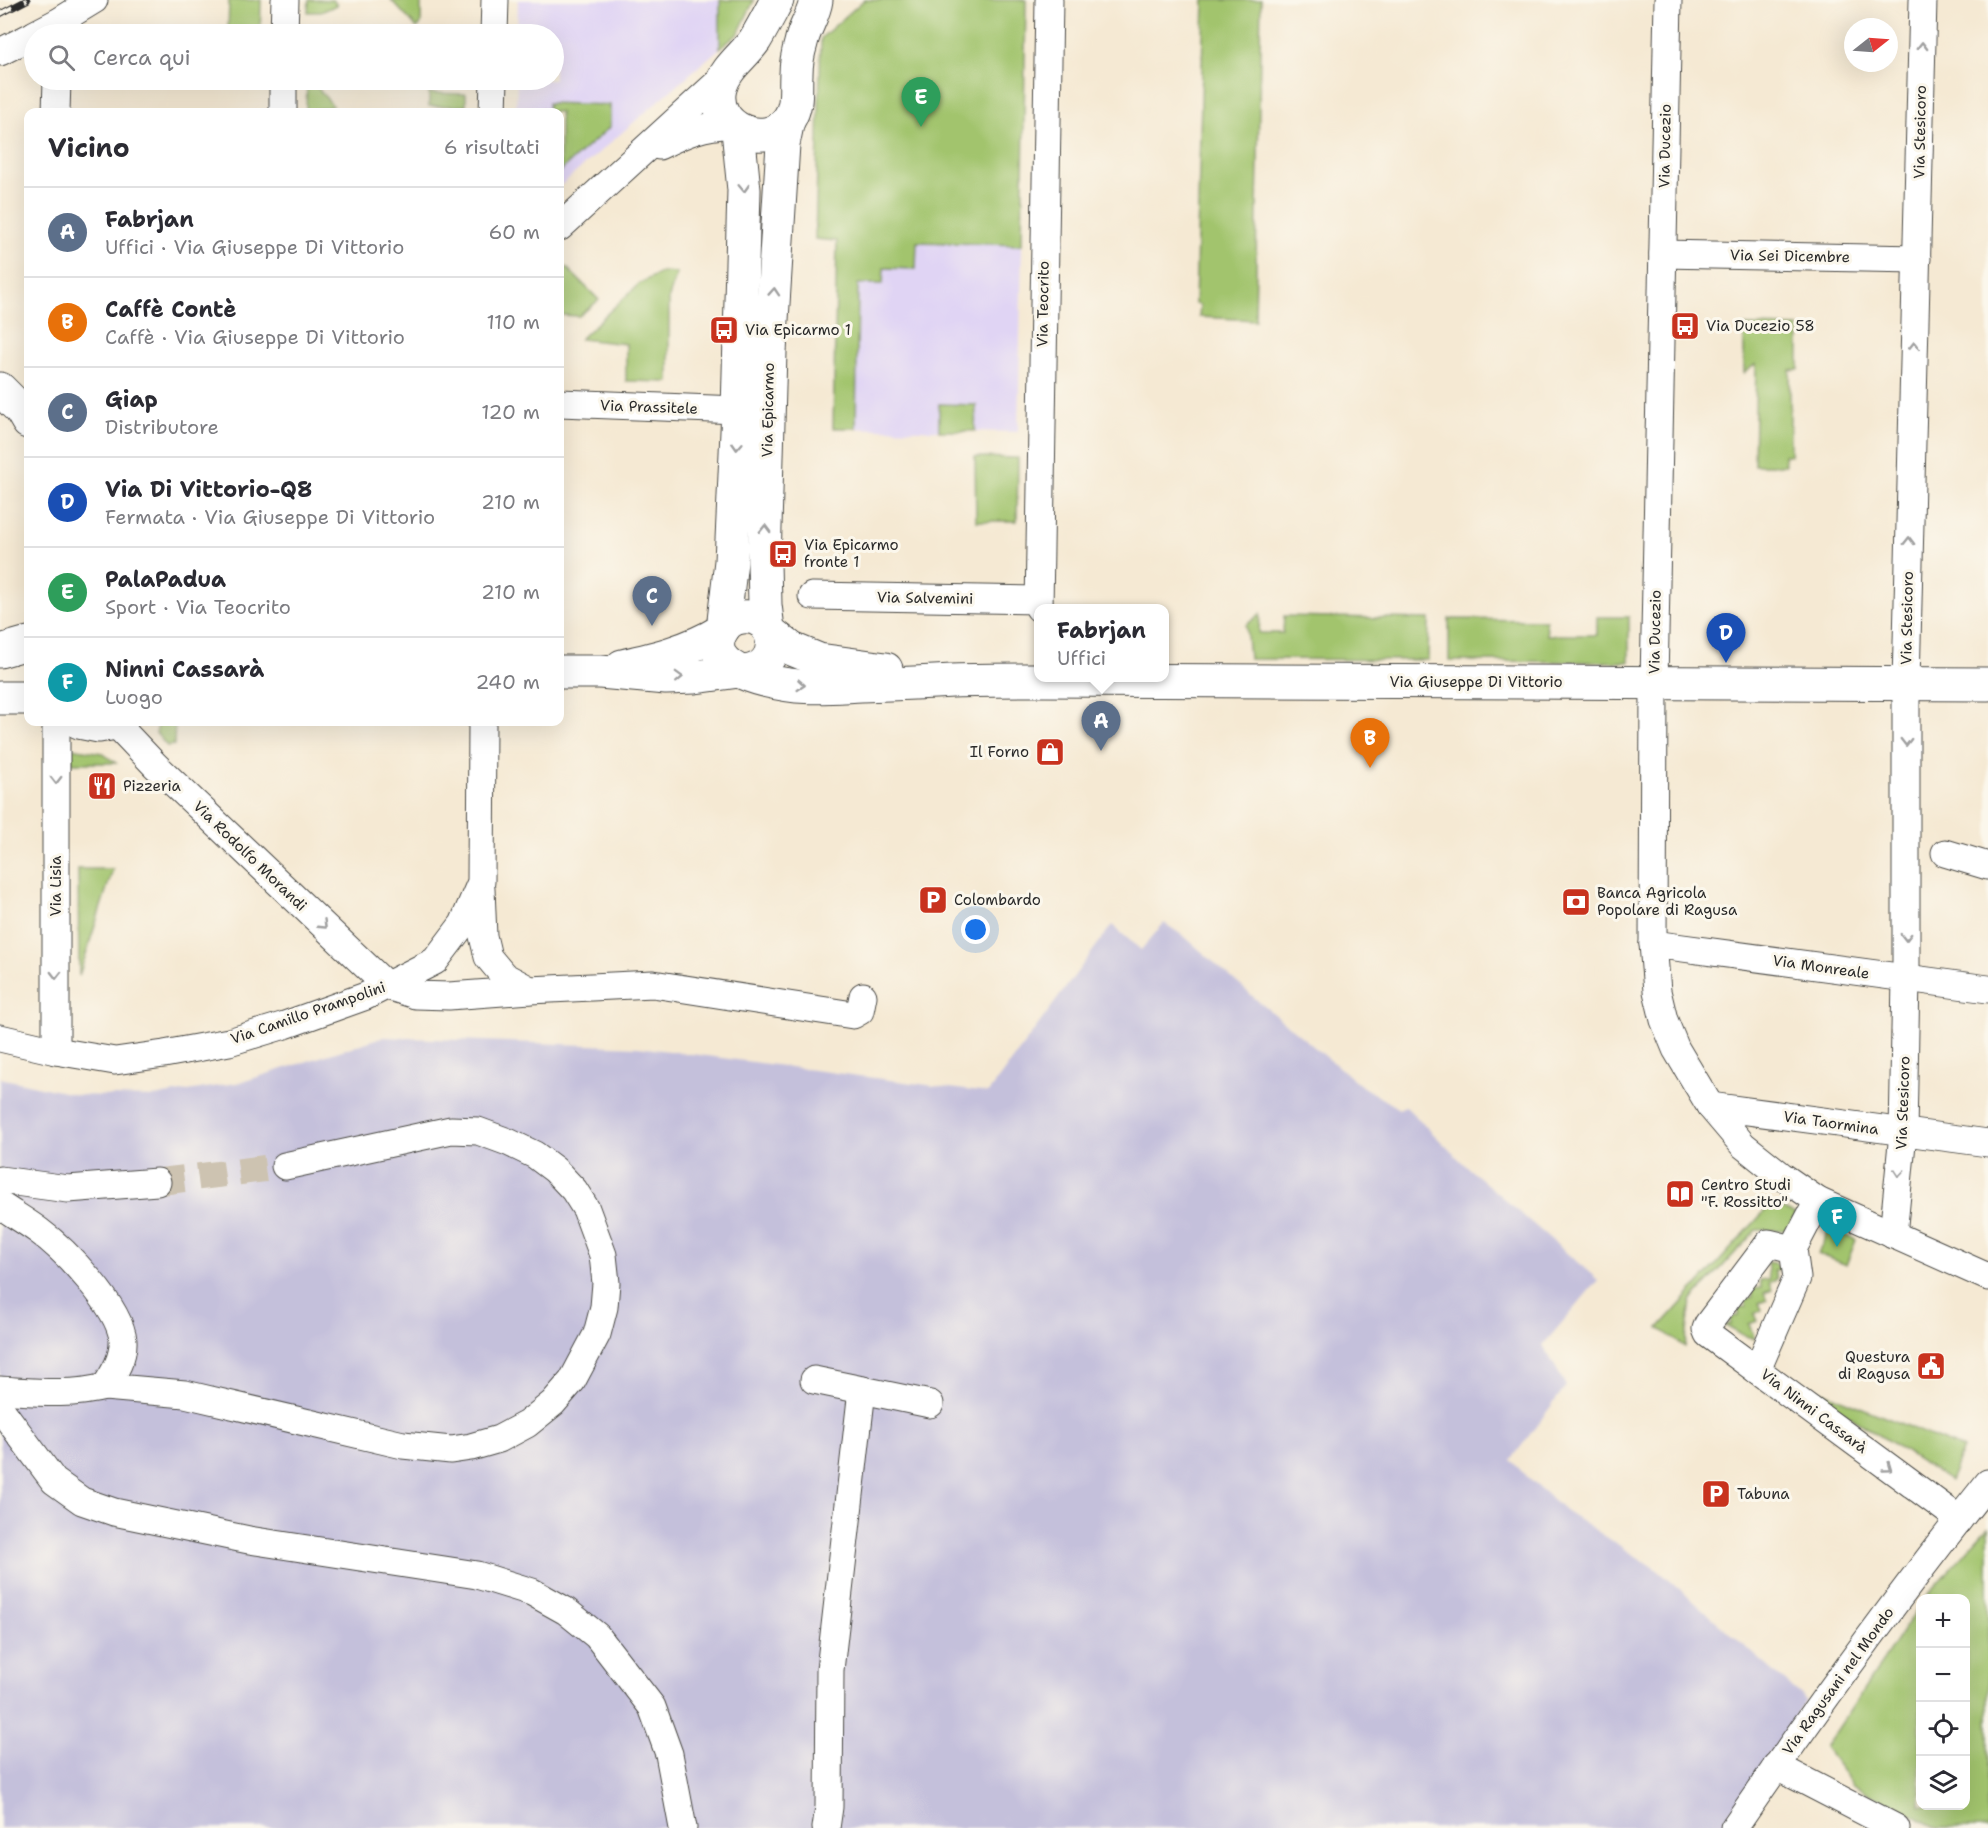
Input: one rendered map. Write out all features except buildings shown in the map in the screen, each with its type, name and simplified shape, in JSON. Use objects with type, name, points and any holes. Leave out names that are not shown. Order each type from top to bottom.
[{"type":"main road","points":[[773,5],[754,41],[724,77],[719,90],[719,101],[722,111],[736,128],[752,134],[778,129],[788,120]]},
{"type":"main road","name":"Via Epicarmo","points":[[769,631],[765,605],[764,562],[770,352],[783,144],[788,120],[794,109],[801,41],[812,12]]},
{"type":"main road","name":"Via Epicarmo","points":[[722,630],[731,561],[738,410],[744,190],[736,128]]},
{"type":"main road","points":[[0,389],[24,415]]},
{"type":"main road","points":[[600,672],[701,644],[732,620],[750,617],[758,620],[792,649],[819,660],[965,681]]},
{"type":"main road","points":[[722,630],[718,651],[728,666],[772,681],[798,686],[965,681]]},
{"type":"main road","points":[[564,672],[600,672],[666,678],[754,671],[769,660],[773,642],[769,631]]},
{"type":"main road","points":[[0,651],[24,644]]},
{"type":"main road","name":"Via Giuseppe Di Vittorio","points":[[965,681],[1034,679]]},
{"type":"main road","name":"Via Giuseppe Di Vittorio","points":[[1169,680],[1988,684]]},
{"type":"main road","points":[[0,698],[24,698]]},
{"type":"street","points":[[63,24],[94,0]]},
{"type":"street","points":[[284,24],[285,0]]},
{"type":"street","points":[[494,24],[495,0]]},
{"type":"street","points":[[812,12],[835,0]]},
{"type":"street","name":"Via Teocrito","points":[[1039,604],[1049,0]]},
{"type":"street","name":"Via Ducezio","points":[[1668,0],[1654,682],[1653,944],[1657,991],[1664,1020],[1676,1049],[1710,1106],[1743,1145],[1782,1176],[1818,1201],[1988,1277]]},
{"type":"street","name":"Via Stesicoro","points":[[1893,1235],[1903,1132],[1906,978],[1906,683],[1923,0]]},
{"type":"street","points":[[0,52],[24,40]]},
{"type":"street","points":[[564,224],[724,77]]},
{"type":"street","points":[[56,108],[57,90]]},
{"type":"street","points":[[283,90],[283,108]]},
{"type":"street","points":[[493,108],[494,90]]},
{"type":"street","points":[[639,156],[704,127],[719,124],[736,128]]},
{"type":"street","name":"Via Sei Dicembre","points":[[1663,254],[1917,259]]},
{"type":"street","name":"Via Prassitele","points":[[564,403],[738,410]]},
{"type":"street","name":"Via Salvemini","points":[[812,596],[1039,604]]},
{"type":"street","name":"Via Lisia","points":[[56,726],[56,1052]]},
{"type":"street","name":"Via Rodolfo Morandi","points":[[121,726],[155,765],[387,986]]},
{"type":"street","name":"Via Camillo Prampolini","points":[[0,1038],[56,1052],[115,1061],[229,1042],[366,996],[435,961],[463,924],[481,882],[482,726]]},
{"type":"street","points":[[1945,853],[1988,866]]},
{"type":"street","points":[[481,882],[483,936],[488,957],[504,976],[530,990]]},
{"type":"street","name":"Via Monreale","points":[[1653,944],[1988,989]]},
{"type":"street","points":[[387,986],[415,995],[449,996],[653,984],[853,1015],[860,1011],[863,996]]},
{"type":"street","name":"Via Taormina","points":[[1710,1106],[1988,1143]]},
{"type":"street","points":[[0,1390],[67,1394],[105,1387],[185,1394],[402,1445],[451,1450],[499,1439],[527,1424],[553,1403],[572,1381],[597,1334],[604,1307],[606,1283],[603,1255],[586,1209],[574,1190],[555,1170],[536,1155],[478,1131],[451,1130],[285,1166]]},
{"type":"street","points":[[0,1180],[68,1189],[157,1182]]},
{"type":"street","points":[[1757,1370],[1708,1334],[1706,1327],[1768,1244],[1793,1249],[1818,1201]]},
{"type":"street","points":[[0,1205],[40,1232],[72,1260],[96,1287],[114,1315],[123,1340],[119,1366],[105,1387]]},
{"type":"street","name":"Via Ninni Cassarà","points":[[1793,1249],[1797,1278],[1757,1370],[1959,1519]]},
{"type":"street","points":[[814,1380],[930,1404]]},
{"type":"street","points":[[826,1828],[829,1807],[830,1670],[862,1390]]},
{"type":"street","points":[[0,1408],[54,1481],[82,1501],[114,1512],[249,1540],[477,1575],[532,1592],[566,1611],[597,1636],[652,1707],[669,1754],[683,1828]]},
{"type":"street","name":"Via Ragusani nel Mondo","points":[[1734,1828],[1776,1766],[1929,1556],[1988,1483]]},
{"type":"street","points":[[1776,1766],[1896,1828]]},
{"type":"shaded area","points":[[518,0],[720,0],[720,48],[564,183],[564,108],[516,108],[517,90],[564,90],[564,24],[517,24]]},
{"type":"shaded area","points":[[837,240],[1022,245],[1018,432],[833,428]]},
{"type":"shaded area","points":[[1164,923],[1185,937],[1258,1001],[1363,1087],[1399,1109],[1405,1106],[1467,1167],[1598,1280],[1543,1345],[1566,1386],[1511,1460],[1566,1511],[1659,1571],[1806,1700],[1720,1828],[0,1828],[0,1078],[77,1095],[152,1097],[242,1082],[383,1037],[638,1047],[988,1093],[1112,925],[1141,950]]},
{"type":"green space","points":[[229,0],[261,0],[260,24],[228,24]]},
{"type":"green space","points":[[309,0],[333,0],[337,5],[321,12],[308,12]]},
{"type":"green space","points":[[391,0],[421,0],[421,24],[413,24]]},
{"type":"green space","points":[[720,0],[754,0],[738,34],[720,48]]},
{"type":"green space","points":[[864,0],[1026,0],[1022,245],[917,242],[916,269],[884,268],[883,284],[858,284],[856,428],[833,428],[837,241],[815,239],[821,38]]},
{"type":"green space","points":[[1204,0],[1261,0],[1255,320],[1199,317],[1200,305],[1195,304]]},
{"type":"green space","points":[[307,90],[319,90],[333,106],[324,108],[306,108]]},
{"type":"green space","points":[[429,93],[466,94],[466,106],[429,106]]},
{"type":"green space","points":[[548,103],[610,105],[610,127],[564,167],[564,108],[548,108]]},
{"type":"green space","points":[[566,267],[599,300],[579,316],[564,315],[564,269]]},
{"type":"green space","points":[[662,272],[677,273],[669,297],[669,382],[626,381],[626,344],[580,339],[640,283]]},
{"type":"green space","points":[[1744,326],[1799,327],[1799,369],[1790,370],[1790,455],[1784,455],[1785,465],[1754,465],[1756,364],[1744,373]]},
{"type":"green space","points":[[939,404],[976,405],[975,431],[939,431]]},
{"type":"green space","points":[[975,457],[1018,458],[1017,521],[976,521]]},
{"type":"green space","points":[[1260,614],[1259,633],[1283,633],[1284,616],[1429,619],[1428,660],[1249,659],[1246,625]]},
{"type":"green space","points":[[1597,617],[1629,617],[1629,662],[1449,661],[1449,619],[1546,620],[1547,635],[1597,635]]},
{"type":"green space","points":[[158,726],[175,726],[174,745],[167,746],[156,733]]},
{"type":"green space","points":[[71,748],[102,753],[116,763],[72,763]]},
{"type":"green space","points":[[78,869],[113,869],[79,976]]},
{"type":"green space","points":[[1771,1204],[1796,1214],[1786,1230],[1756,1230],[1691,1301],[1685,1347],[1659,1328]]},
{"type":"green space","points":[[1829,1229],[1856,1240],[1846,1265],[1818,1254]]},
{"type":"green space","points":[[1767,1262],[1774,1263],[1781,1268],[1774,1271],[1777,1279],[1769,1283],[1772,1290],[1764,1293],[1767,1300],[1759,1303],[1762,1310],[1754,1314],[1757,1321],[1749,1324],[1755,1339],[1724,1325],[1731,1324],[1730,1317],[1738,1316],[1738,1308],[1746,1307],[1745,1299],[1753,1297],[1752,1289],[1761,1288],[1760,1280],[1769,1279]]},
{"type":"green space","points":[[1794,1380],[1963,1449],[1950,1481]]},
{"type":"green space","points":[[1988,1527],[1988,1828],[1938,1828],[1853,1785],[1825,1748],[1916,1611],[1916,1810],[1970,1810],[1970,1594],[1929,1594]]},
{"type":"tunnel","points":[[157,1182],[285,1166]]},
{"type":"railway","points":[[0,14],[27,0]]},
{"type":"place","name":"PalaPadua","points":[[921,127]]},
{"type":"place","name":"Via Ducezio 58","points":[[1685,326]]},
{"type":"place","name":"Via Epicarmo 1","points":[[724,330]]},
{"type":"place","name":"Via Epicarmo fronte 1","points":[[783,554]]},
{"type":"place","name":"Giap","points":[[652,626]]},
{"type":"place","name":"Via Di Vittorio-Q8","points":[[1726,663]]},
{"type":"place","name":"Fabrjan","points":[[1101,751]]},
{"type":"place","name":"Il Forno","points":[[1050,752]]},
{"type":"place","name":"Caffè Contè","points":[[1370,768]]},
{"type":"place","name":"Pizzeria","points":[[102,786]]},
{"type":"place","name":"Colombardo","points":[[933,900]]},
{"type":"place","name":"Banca Agricola Popolare di Ragusa","points":[[1576,902]]},
{"type":"place","name":"Centro Studi \"F. Rossitto\"","points":[[1680,1194]]},
{"type":"place","name":"Ninni Cassarà","points":[[1837,1247]]},
{"type":"place","name":"Questura di Ragusa","points":[[1931,1366]]},
{"type":"place","name":"Tabuna","points":[[1716,1494]]}]
